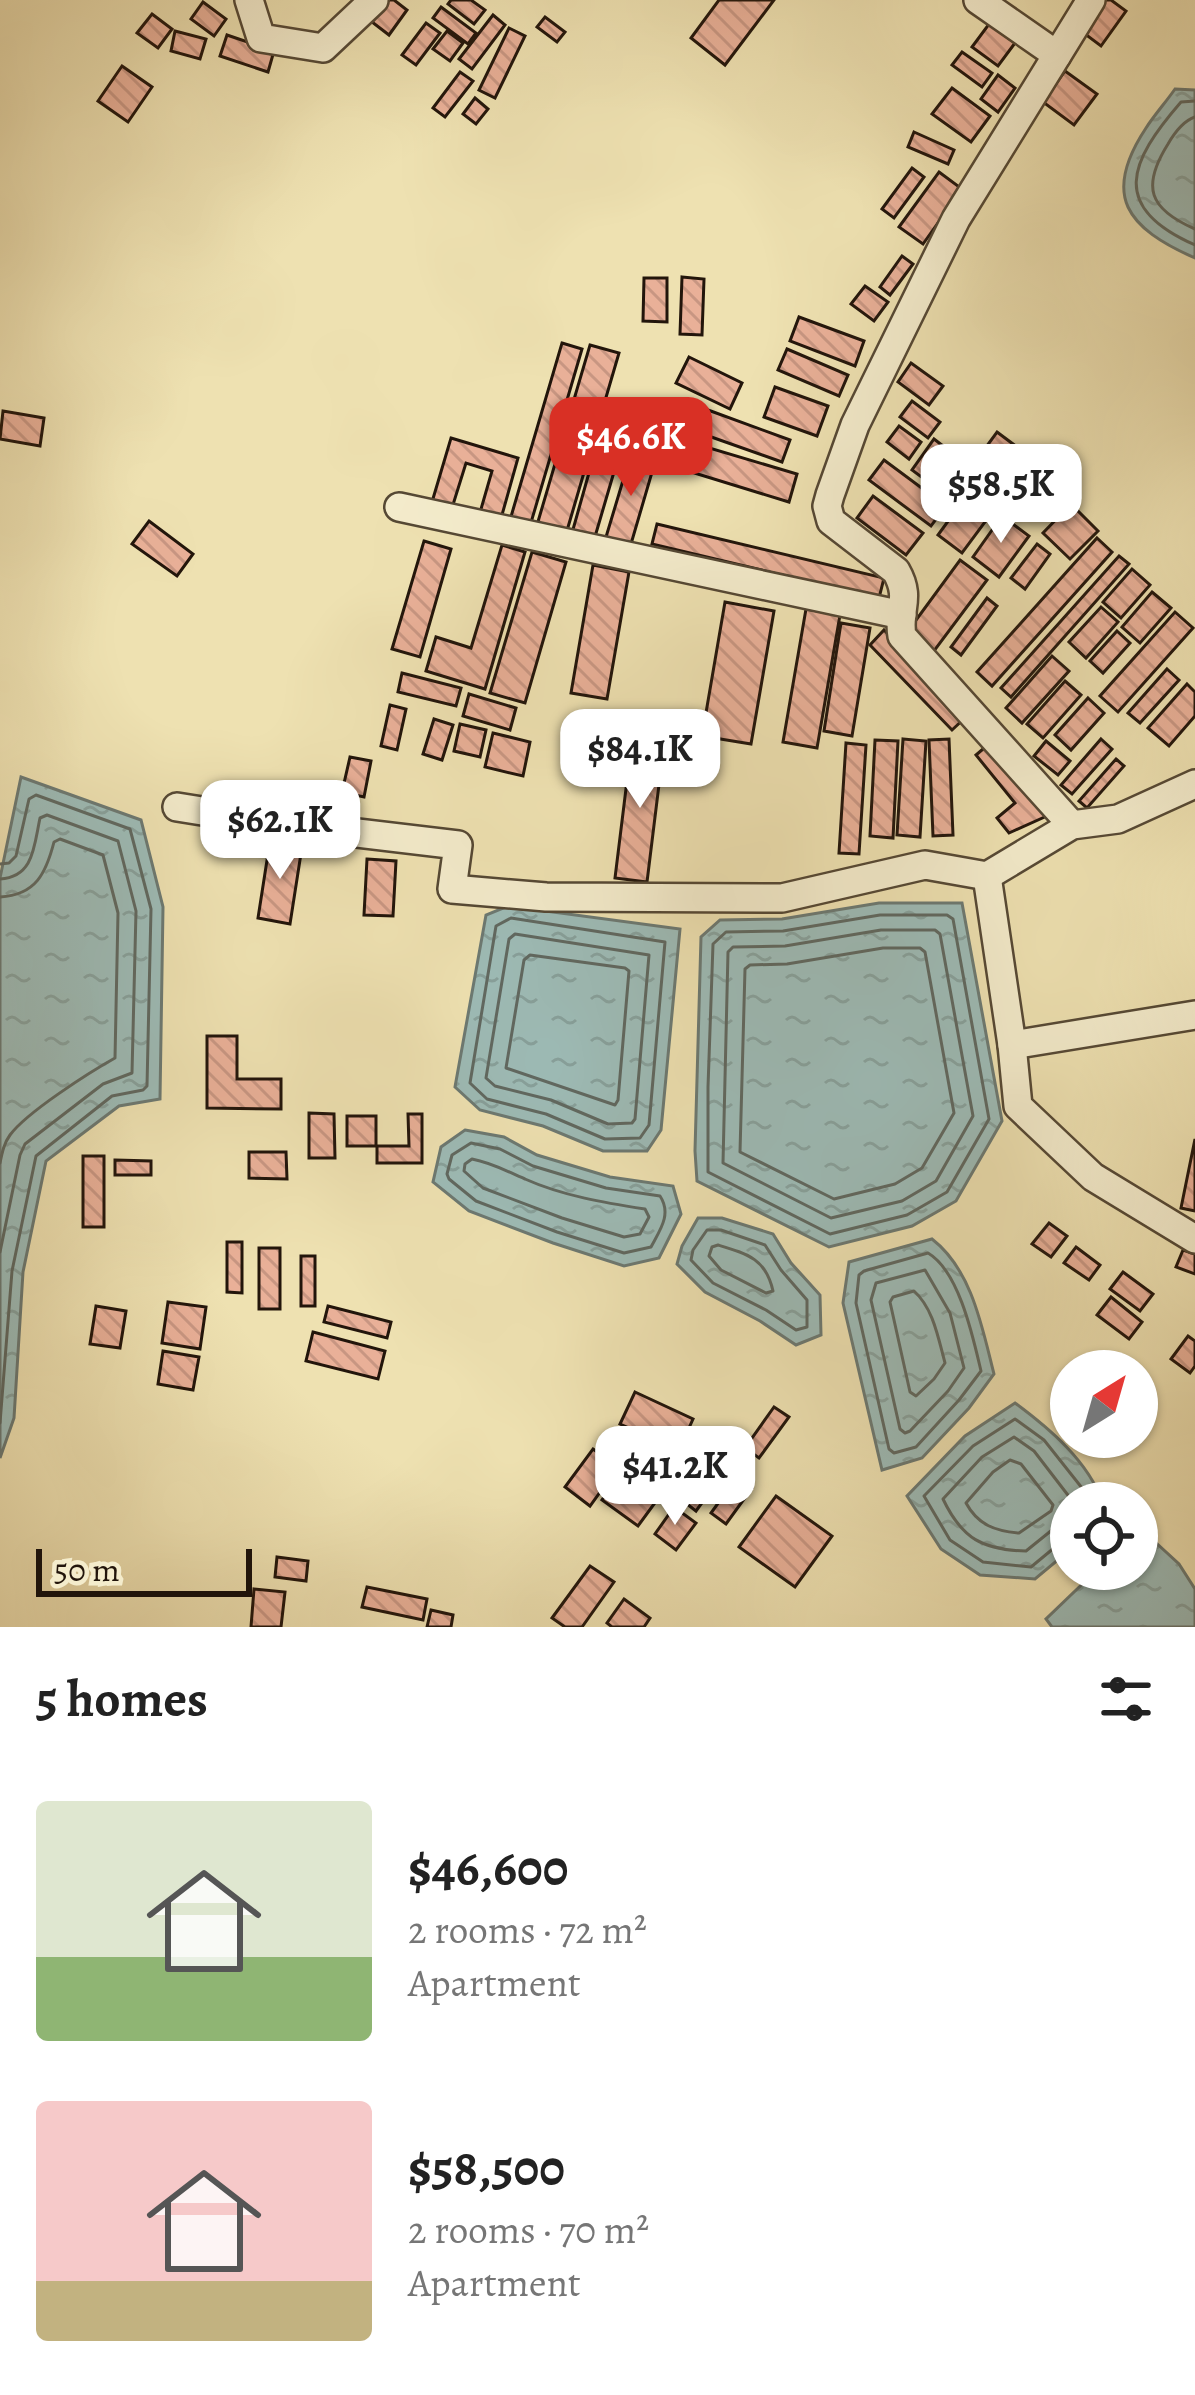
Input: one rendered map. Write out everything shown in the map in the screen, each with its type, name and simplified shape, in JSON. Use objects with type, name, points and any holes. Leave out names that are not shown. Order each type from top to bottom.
[{"type":"street","points":[[249,0],[261,38],[322,48],[374,0]]},
{"type":"street","points":[[978,0],[1057,55]]},
{"type":"street","points":[[1072,825],[902,636],[906,593],[896,572],[831,521],[827,506],[855,425],[956,219],[1091,0]]},
{"type":"street","points":[[399,507],[902,615]]},
{"type":"street","points":[[177,807],[458,844],[452,889],[546,897],[782,898],[925,865],[987,876],[1072,825],[1118,820],[1195,784]]},
{"type":"street","points":[[987,876],[1018,1106],[1093,1177],[1195,1239]]},
{"type":"street","points":[[1012,1045],[1195,1015]]},
{"type":"water","points":[[1175,89],[1195,90],[1195,258],[1138,222],[1124,191],[1132,152]]},
{"type":"water","points":[[21,777],[141,820],[163,907],[160,1099],[119,1106],[46,1161],[23,1272],[14,1418],[0,1458],[0,878]]},
{"type":"water","points":[[879,903],[962,903],[1002,1121],[956,1201],[912,1226],[829,1247],[697,1181],[701,937],[720,920],[782,919]]},
{"type":"water","points":[[508,906],[680,929],[661,1130],[647,1151],[603,1151],[543,1126],[480,1110],[455,1087],[486,915]]},
{"type":"water","points":[[465,1130],[504,1137],[537,1155],[610,1177],[673,1186],[681,1214],[659,1258],[624,1266],[469,1211],[433,1182],[441,1147]]},
{"type":"water","points":[[698,1218],[722,1218],[773,1234],[820,1295],[821,1335],[796,1345],[705,1292],[677,1264]]},
{"type":"water","points":[[932,1239],[966,1283],[994,1374],[922,1458],[882,1470],[843,1303],[849,1262]]},
{"type":"water","points":[[1015,1403],[1050,1432],[1050,1458],[1076,1458],[1092,1482],[1050,1482],[1050,1566],[1035,1579],[980,1575],[941,1549],[907,1496],[965,1436]]},
{"type":"water","points":[[1158,1545],[1179,1564],[1195,1589],[1195,1627],[1052,1627],[1046,1619],[1076,1590],[1158,1590]]},
{"type":"building","points":[[389,0],[407,10],[389,35],[372,22]]},
{"type":"building","points":[[471,0],[485,10],[474,24],[448,4]]},
{"type":"building","points":[[719,0],[774,0],[725,65],[691,38]]},
{"type":"building","points":[[1103,0],[1126,11],[1101,46],[1081,31]]},
{"type":"building","points":[[203,2],[226,19],[214,36],[191,19]]},
{"type":"building","points":[[441,7],[476,33],[468,44],[433,18]]},
{"type":"building","points":[[152,14],[172,29],[158,48],[137,33]]},
{"type":"building","points":[[493,15],[505,25],[472,69],[459,59]]},
{"type":"building","points":[[545,17],[565,32],[557,42],[537,27]]},
{"type":"building","points":[[426,23],[440,33],[416,65],[402,55]]},
{"type":"building","points":[[989,24],[1015,43],[998,66],[972,47]]},
{"type":"building","points":[[509,28],[525,36],[495,98],[479,90]]},
{"type":"building","points":[[175,31],[206,39],[200,59],[171,51]]},
{"type":"building","points":[[447,31],[463,43],[450,61],[433,49]]},
{"type":"building","points":[[227,35],[274,51],[268,72],[220,56]]},
{"type":"building","points":[[962,52],[992,73],[982,87],[952,65]]},
{"type":"building","points":[[122,66],[152,87],[128,122],[98,101]]},
{"type":"building","points":[[1065,71],[1097,94],[1074,125],[1043,102]]},
{"type":"building","points":[[460,72],[473,81],[445,117],[433,108]]},
{"type":"building","points":[[998,75],[1015,88],[998,112],[981,99]]},
{"type":"building","points":[[952,88],[990,116],[971,142],[932,114]]},
{"type":"building","points":[[475,98],[488,109],[476,124],[463,114]]},
{"type":"building","points":[[914,132],[954,150],[948,164],[908,147]]},
{"type":"building","points":[[912,168],[924,177],[894,218],[882,209]]},
{"type":"building","points":[[939,172],[962,189],[923,244],[899,227]]},
{"type":"building","points":[[902,256],[913,264],[890,295],[880,287]]},
{"type":"building","points":[[682,277],[704,279],[702,335],[680,334]]},
{"type":"building","points":[[644,278],[667,278],[667,322],[643,321]]},
{"type":"building","points":[[865,286],[888,302],[874,321],[851,304]]},
{"type":"building","points":[[799,317],[864,341],[855,366],[790,341]]},
{"type":"building","points":[[562,343],[582,349],[530,526],[510,520]]},
{"type":"building","points":[[590,345],[619,353],[566,534],[537,525]]},
{"type":"building","points":[[787,349],[848,375],[839,396],[778,370]]},
{"type":"building","points":[[689,357],[742,383],[730,409],[676,383]]},
{"type":"building","points":[[911,363],[943,386],[929,405],[898,382]]},
{"type":"building","points":[[775,387],[828,406],[817,436],[764,417]]},
{"type":"building","points":[[912,401],[940,422],[928,438],[900,417]]},
{"type":"building","points":[[708,410],[790,440],[782,462],[700,433]]},
{"type":"building","points":[[3,411],[44,418],[40,446],[0,439]]},
{"type":"building","points":[[899,426],[921,442],[909,459],[887,442]]},
{"type":"building","points":[[997,432],[1025,453],[1009,475],[981,454]]},
{"type":"building","points":[[659,433],[797,474],[789,502],[652,460]]},
{"type":"building","points":[[451,438],[518,458],[500,522],[479,516],[492,471],[466,463],[452,508],[432,502]]},
{"type":"building","points":[[934,439],[973,469],[951,499],[912,470]]},
{"type":"building","points":[[596,448],[619,455],[594,540],[572,533]]},
{"type":"building","points":[[631,454],[655,462],[631,544],[606,537]]},
{"type":"building","points":[[884,460],[946,506],[931,526],[869,480]]},
{"type":"building","points":[[978,480],[1002,499],[962,553],[938,535]]},
{"type":"building","points":[[873,496],[923,533],[906,555],[857,518]]},
{"type":"building","points":[[1071,504],[1098,531],[1070,559],[1043,533]]},
{"type":"building","points":[[1002,516],[1029,536],[999,577],[973,557]]},
{"type":"building","points":[[149,521],[193,554],[177,576],[132,544]]},
{"type":"building","points":[[657,524],[884,578],[879,598],[652,544]]},
{"type":"building","points":[[1097,538],[1112,552],[992,686],[977,672]]},
{"type":"building","points":[[424,541],[451,549],[420,657],[392,649]]},
{"type":"building","points":[[1037,544],[1050,554],[1025,589],[1011,578]]},
{"type":"building","points":[[502,545],[525,552],[485,689],[426,671],[436,637],[471,648]]},
{"type":"building","points":[[532,552],[566,562],[525,703],[490,693]]},
{"type":"building","points":[[1119,556],[1129,564],[1011,697],[1001,688]]},
{"type":"building","points":[[960,560],[987,580],[934,651],[908,631]]},
{"type":"building","points":[[593,565],[629,572],[607,699],[571,693]]},
{"type":"building","points":[[1132,569],[1150,585],[1121,618],[1103,602]]},
{"type":"building","points":[[1152,592],[1171,608],[1140,643],[1122,627]]},
{"type":"building","points":[[987,598],[997,606],[961,655],[951,647]]},
{"type":"building","points":[[725,602],[774,611],[751,744],[702,736]]},
{"type":"building","points":[[1101,607],[1118,622],[1086,658],[1069,642]]},
{"type":"building","points":[[806,609],[840,615],[817,748],[783,742]]},
{"type":"building","points":[[1175,612],[1193,628],[1118,712],[1100,696]]},
{"type":"building","points":[[841,623],[870,628],[852,736],[824,731]]},
{"type":"building","points":[[884,630],[967,716],[952,730],[870,645]]},
{"type":"building","points":[[1117,631],[1130,643],[1103,673],[1090,661]]},
{"type":"building","points":[[1052,656],[1069,671],[1022,723],[1006,708]]},
{"type":"building","points":[[1167,669],[1179,680],[1140,723],[1128,713]]},
{"type":"building","points":[[402,673],[461,688],[456,706],[398,692]]},
{"type":"building","points":[[1065,681],[1081,695],[1043,738],[1027,724]]},
{"type":"building","points":[[1187,684],[1195,692],[1195,716],[1169,746],[1148,728]]},
{"type":"building","points":[[469,694],[516,708],[510,730],[463,716]]},
{"type":"building","points":[[1088,698],[1104,713],[1071,750],[1055,735]]},
{"type":"building","points":[[390,705],[406,709],[397,750],[381,746]]},
{"type":"building","points":[[434,719],[453,725],[442,760],[423,754]]},
{"type":"building","points":[[460,724],[486,730],[480,757],[454,751]]},
{"type":"building","points":[[493,733],[530,742],[523,776],[485,767]]},
{"type":"building","points":[[903,739],[926,741],[920,837],[897,835]]},
{"type":"building","points":[[949,739],[953,835],[933,836],[929,740]]},
{"type":"building","points":[[1101,739],[1112,749],[1072,794],[1061,785]]},
{"type":"building","points":[[632,740],[664,744],[647,882],[615,878]]},
{"type":"building","points":[[875,740],[898,741],[893,838],[870,836]]},
{"type":"building","points":[[1046,741],[1070,761],[1058,775],[1034,756]]},
{"type":"building","points":[[846,743],[866,745],[859,854],[839,853]]},
{"type":"building","points":[[990,743],[1049,815],[1009,833],[997,818],[1015,803],[976,755]]},
{"type":"building","points":[[350,757],[371,761],[364,797],[342,792]]},
{"type":"building","points":[[1116,759],[1124,766],[1087,808],[1079,801]]},
{"type":"building","points":[[270,841],[302,847],[290,924],[258,918]]},
{"type":"building","points":[[367,859],[396,861],[393,916],[364,915]]},
{"type":"building","points":[[207,1036],[237,1036],[237,1079],[281,1079],[281,1109],[207,1108]]},
{"type":"building","points":[[309,1113],[334,1114],[335,1158],[309,1158]]},
{"type":"building","points":[[408,1114],[422,1114],[422,1163],[377,1163],[377,1146],[409,1146]]},
{"type":"building","points":[[347,1116],[376,1116],[376,1146],[347,1146]]},
{"type":"building","points":[[1195,1139],[1195,1211],[1181,1208]]},
{"type":"building","points":[[249,1152],[286,1152],[287,1179],[249,1178]]},
{"type":"building","points":[[83,1156],[104,1156],[104,1227],[83,1227]]},
{"type":"building","points":[[115,1160],[151,1161],[151,1175],[115,1175]]},
{"type":"building","points":[[1049,1223],[1067,1236],[1051,1257],[1032,1244]]},
{"type":"building","points":[[227,1242],[242,1242],[242,1293],[227,1292]]},
{"type":"building","points":[[1076,1247],[1100,1265],[1089,1280],[1064,1263]]},
{"type":"building","points":[[259,1248],[280,1248],[280,1309],[259,1309]]},
{"type":"building","points":[[1183,1250],[1195,1254],[1195,1274],[1176,1267]]},
{"type":"building","points":[[301,1256],[315,1256],[315,1306],[301,1306]]},
{"type":"building","points":[[1123,1272],[1153,1294],[1140,1311],[1110,1289]]},
{"type":"building","points":[[1111,1297],[1142,1322],[1129,1339],[1097,1315]]},
{"type":"building","points":[[168,1302],[206,1307],[200,1349],[162,1343]]},
{"type":"building","points":[[96,1306],[126,1311],[120,1348],[90,1344]]},
{"type":"building","points":[[328,1306],[391,1322],[387,1338],[324,1322]]},
{"type":"building","points":[[313,1332],[385,1351],[378,1379],[306,1361]]},
{"type":"building","points":[[1188,1336],[1195,1341],[1195,1366],[1190,1373],[1171,1359]]},
{"type":"building","points":[[163,1351],[199,1357],[193,1390],[158,1384]]},
{"type":"building","points":[[635,1392],[693,1419],[679,1450],[620,1424]]},
{"type":"building","points":[[774,1407],[789,1417],[759,1458],[745,1448]]},
{"type":"building","points":[[593,1449],[618,1467],[590,1506],[565,1487]]},
{"type":"building","points":[[706,1457],[725,1471],[696,1511],[678,1497]]},
{"type":"building","points":[[621,1473],[657,1500],[638,1526],[602,1500]]},
{"type":"building","points":[[737,1477],[752,1488],[726,1524],[711,1513]]},
{"type":"building","points":[[776,1496],[832,1536],[795,1587],[739,1547]]},
{"type":"building","points":[[674,1507],[696,1523],[676,1550],[655,1534]]},
{"type":"building","points":[[277,1557],[308,1561],[306,1581],[275,1577]]},
{"type":"building","points":[[590,1566],[614,1582],[582,1627],[565,1627],[552,1618]]},
{"type":"building","points":[[367,1587],[427,1599],[423,1620],[362,1607]]},
{"type":"building","points":[[254,1589],[285,1592],[281,1627],[251,1627]]},
{"type":"building","points":[[624,1599],[650,1618],[644,1627],[607,1623]]},
{"type":"building","points":[[431,1610],[453,1615],[451,1627],[427,1627]]}]
